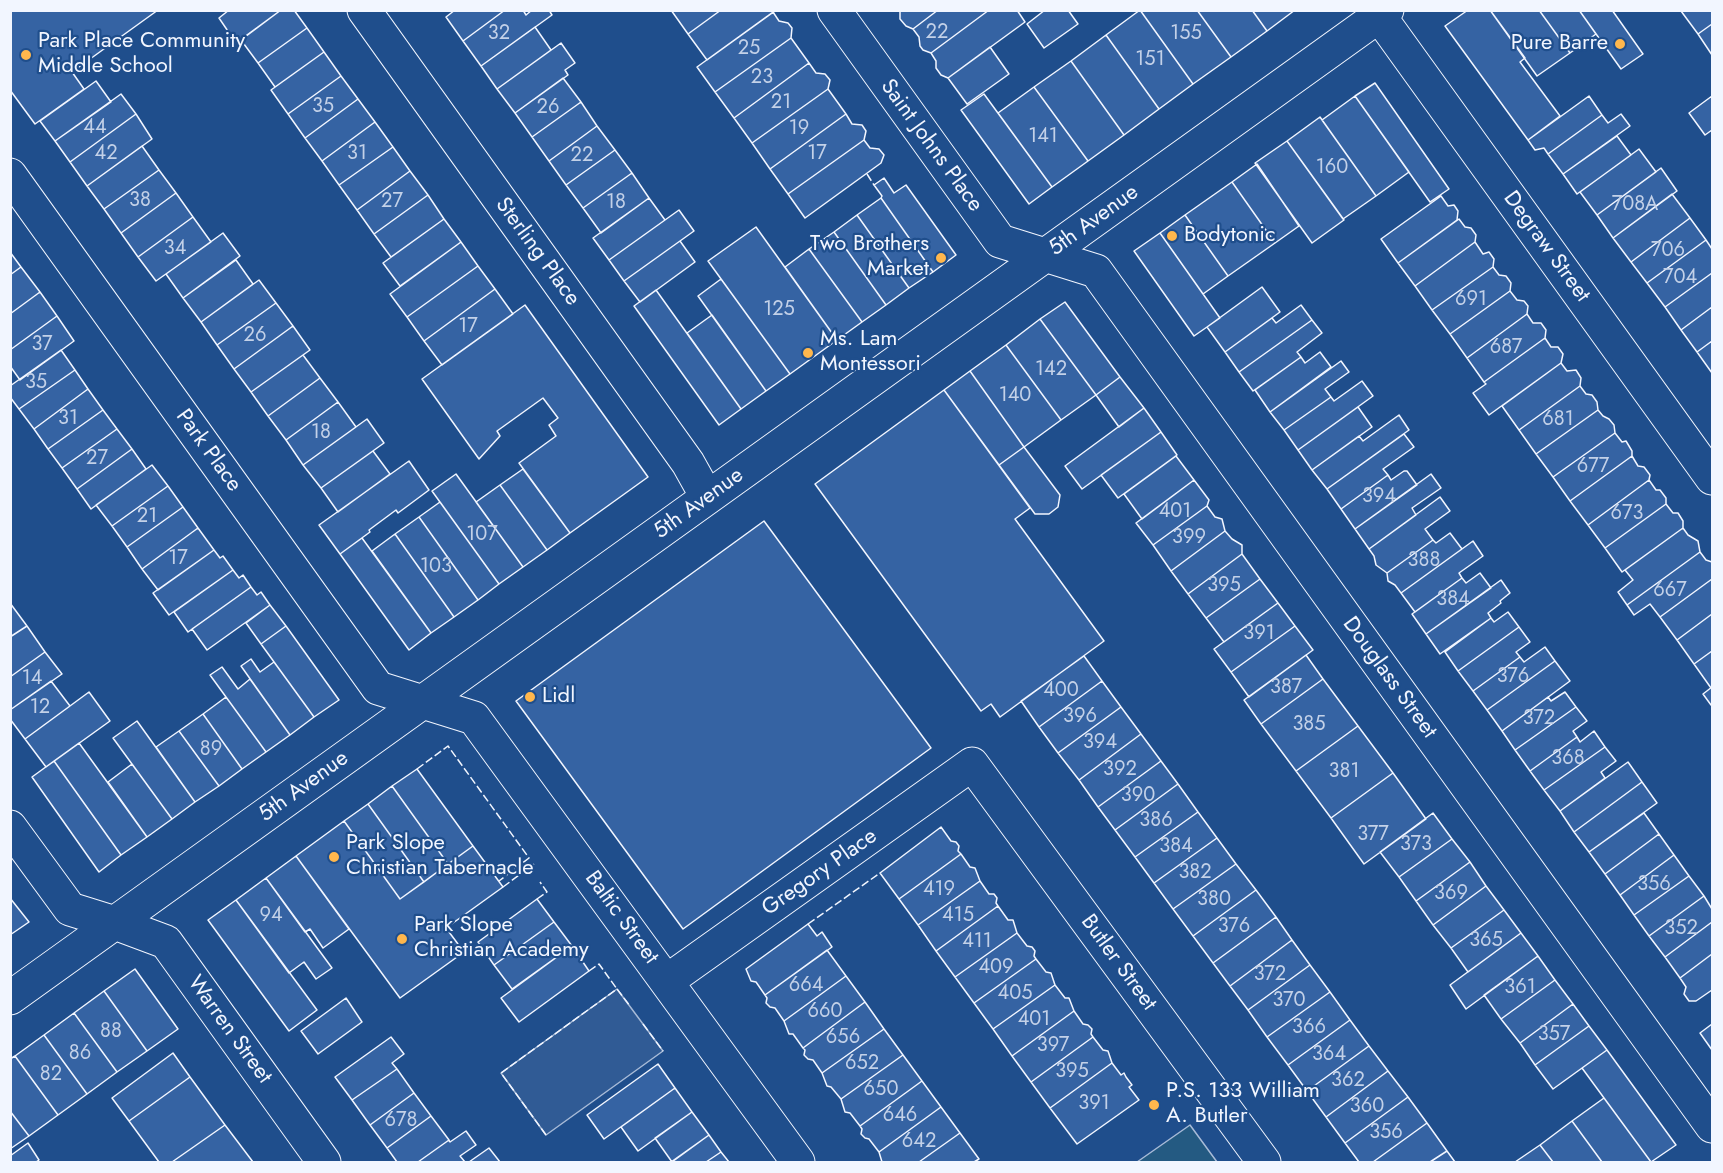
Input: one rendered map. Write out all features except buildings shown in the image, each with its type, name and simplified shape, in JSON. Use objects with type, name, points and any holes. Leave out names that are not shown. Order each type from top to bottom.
[{"type":"street","name":"Sterling Place","points":[[364,10],[688,463],[707,497]]},
{"type":"street","name":"Saint Johns Place","points":[[834,10],[1000,241],[1047,255]]},
{"type":"street","name":"5th Avenue","points":[[10,998],[1047,255],[1381,12]]},
{"type":"street","name":"Degraw Street","points":[[1381,12],[1713,478]]},
{"type":"street","name":"Park Place","points":[[10,175],[378,688],[424,701]]},
{"type":"street","name":"Douglass Street","points":[[1047,255],[1096,271],[1713,1126]]},
{"type":"street","name":"Baltic Street","points":[[424,701],[474,718],[798,1162]]},
{"type":"street","name":"Gregory Place","points":[[667,981],[972,764]]},
{"type":"street","name":"Butler Street","points":[[972,764],[1264,1162]]},
{"type":"street","name":"Warren Street","points":[[10,826],[70,909],[166,942],[324,1162]]},
{"type":"shaded area","points":[[617,989],[663,1051],[546,1135],[501,1073]]},
{"type":"shaded area","points":[[1190,1125],[1217,1162],[1137,1162]]},
{"type":"fence","points":[[867,174],[874,185]]},
{"type":"fence","points":[[417,769],[448,746],[529,858],[499,881]]},
{"type":"fence","points":[[503,887],[534,864]]},
{"type":"fence","points":[[808,924],[880,873]]},
{"type":"fence","points":[[537,899],[547,892],[540,882]]},
{"type":"fence","points":[[589,971],[599,964],[617,989]]},
{"type":"fence","points":[[546,1135],[501,1073],[617,989],[630,1006]]},
{"type":"fence","points":[[643,1024],[663,1051]]},
{"type":"place","name":"Pure Barre","points":[[1620,44]]},
{"type":"place","name":"Park Place Community Middle School","points":[[26,55]]},
{"type":"place","name":"Bodytonic","points":[[1172,236]]},
{"type":"place","name":"Two Brothers Market","points":[[941,258]]},
{"type":"place","name":"Ms. Lam Montessori","points":[[808,353]]},
{"type":"place","name":"Lidl","points":[[530,697]]},
{"type":"place","name":"Park Slope Christian Tabernacle","points":[[334,857]]},
{"type":"place","name":"Park Slope Christian Academy","points":[[402,939]]},
{"type":"place","name":"P.S. 133 William A. Butler","points":[[1154,1105]]}]
